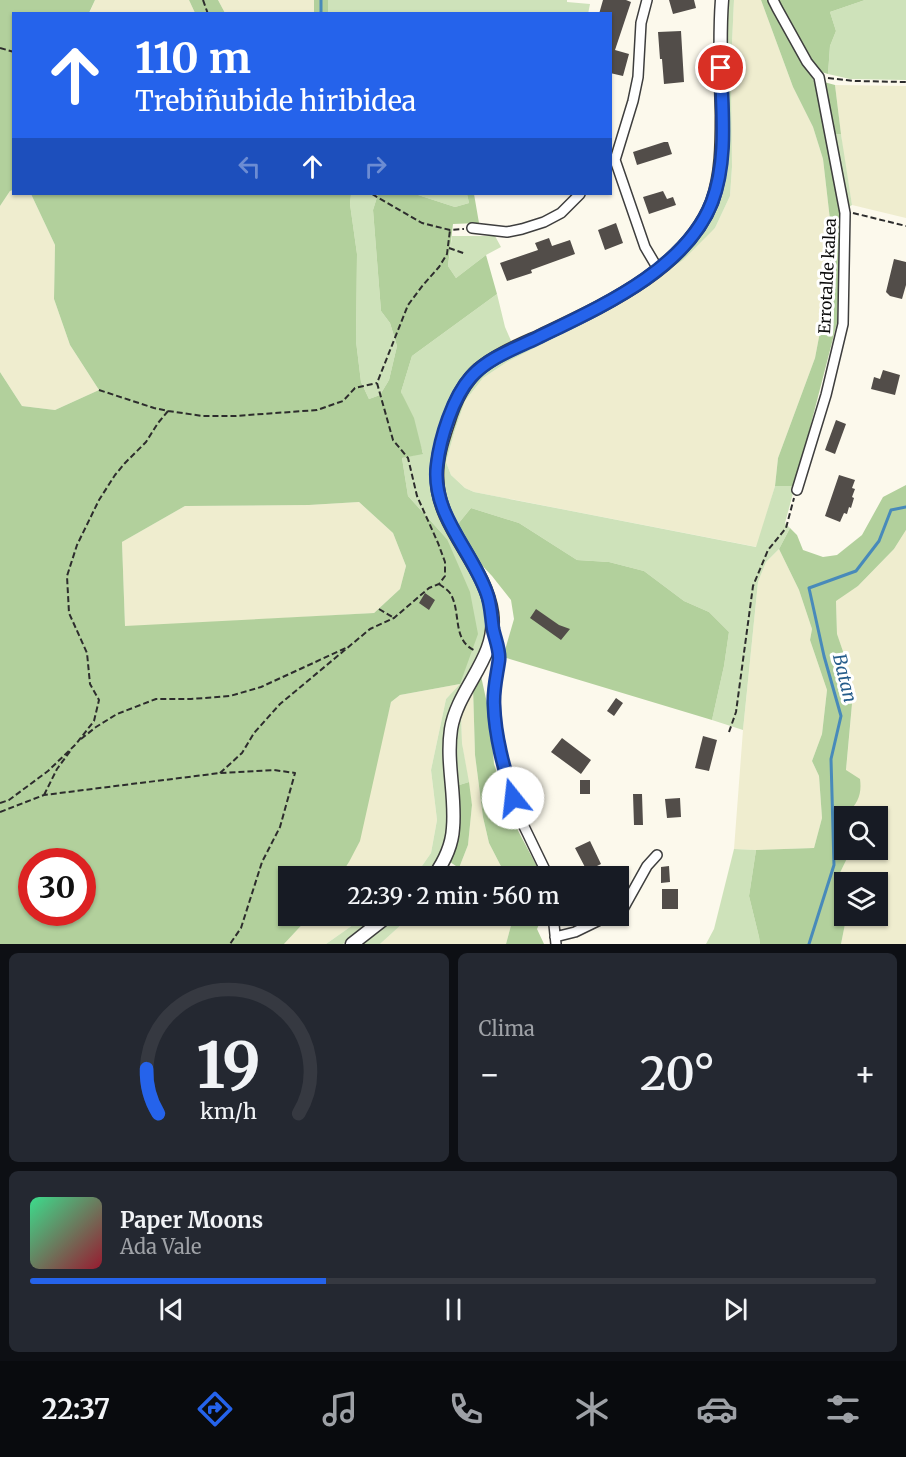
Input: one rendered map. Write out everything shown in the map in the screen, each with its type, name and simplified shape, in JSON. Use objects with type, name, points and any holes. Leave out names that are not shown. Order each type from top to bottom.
[{"type":"street","points":[[647,0],[641,24],[638,78],[613,162],[645,247],[658,269]]},
{"type":"street","points":[[543,866],[518,814],[504,767],[493,703],[499,657],[492,610],[483,582],[447,517],[438,492],[439,456],[454,405],[463,387],[480,368],[498,356],[605,303],[658,269],[684,247],[702,222],[712,202],[721,162],[722,0]]},
{"type":"street","name":"Errotalde kalea","points":[[773,0],[807,62],[819,78],[845,213],[843,324],[826,395],[797,490]]},
{"type":"street","points":[[472,228],[507,232],[522,229],[544,222],[561,213],[579,195]]},
{"type":"street","points":[[440,866],[446,855],[453,828],[450,765],[452,728],[456,711],[485,655],[493,628]]},
{"type":"street","points":[[629,898],[646,866],[657,855]]},
{"type":"street","points":[[352,944],[375,926]]},
{"type":"street","points":[[554,926],[556,941],[587,926]]},
{"type":"path","points":[[819,78],[906,82]]},
{"type":"path","points":[[220,773],[242,753],[254,733],[280,704],[370,628],[394,618],[429,588],[439,584],[445,576],[445,562],[417,496],[408,458],[393,440],[377,382],[408,305],[440,267],[447,254],[450,230],[422,223],[374,195]]},
{"type":"path","points":[[845,213],[856,213],[906,226]]},
{"type":"path","points":[[448,248],[466,254]]},
{"type":"path","points":[[99,390],[168,411],[203,416],[235,416],[317,410],[342,401],[355,388],[377,382]]},
{"type":"path","points":[[44,795],[57,769],[94,721],[99,700],[90,684],[87,653],[69,613],[67,576],[77,544],[99,500],[115,475],[146,442],[168,411]]},
{"type":"path","points":[[729,732],[736,712],[753,586],[768,550],[786,528],[797,490]]},
{"type":"path","points":[[439,584],[448,591],[453,601],[458,632],[469,648],[485,655]]},
{"type":"path","points":[[379,609],[394,618]]},
{"type":"path","points":[[0,803],[9,800],[48,771],[96,727],[117,714],[156,699],[230,696],[261,687],[351,645]]},
{"type":"path","points":[[0,812],[44,795],[220,773],[274,770],[295,773],[280,827],[262,862],[241,928],[230,944]]},
{"type":"shaded area","points":[[95,0],[189,0],[195,12],[90,12]]},
{"type":"shaded area","points":[[218,0],[314,0],[314,12],[224,12]]},
{"type":"shaded area","points":[[734,0],[761,0],[793,87],[813,127],[823,159],[832,237],[827,295],[815,358],[778,458],[775,486],[757,547],[474,492],[465,488],[451,475],[446,462],[465,401],[483,378],[507,362],[613,308],[715,228],[730,196]]},
{"type":"shaded area","points":[[835,85],[906,86],[906,218],[852,205]]},
{"type":"shaded area","points":[[12,190],[12,195],[31,195],[55,245],[54,299],[70,345],[99,390],[55,410],[22,406],[0,372],[0,206]]},
{"type":"shaded area","points":[[359,502],[393,533],[406,566],[400,589],[374,613],[125,627],[122,542],[185,506],[309,505]]},
{"type":"shaded area","points":[[906,530],[906,944],[841,944],[845,926],[888,926],[888,872],[840,872],[846,860],[888,860],[888,806],[852,806],[846,771],[853,693],[847,663],[837,635],[836,600],[858,586],[894,549]]},
{"type":"shaded area","points":[[779,549],[799,590],[812,629],[810,640],[827,690],[822,734],[812,761],[819,776],[822,818],[814,848],[734,849],[758,582],[766,562]]},
{"type":"shaded area","points":[[460,684],[446,699],[431,770],[437,820],[431,853],[422,866],[346,866],[391,702],[400,695]]},
{"type":"shaded area","points":[[473,687],[475,755],[483,817],[489,843],[501,866],[460,866],[468,845],[472,805],[462,743],[461,712]]},
{"type":"shaded area","points":[[301,926],[351,926],[326,944],[284,944]]},
{"type":"shaded area","points":[[400,926],[511,926],[506,944],[380,944]]},
{"type":"green space","points":[[0,0],[95,0],[89,12],[12,12],[12,190],[0,206]]},
{"type":"green space","points":[[189,0],[218,0],[224,12],[195,12]]},
{"type":"green space","points":[[314,0],[328,0],[328,12],[314,12]]},
{"type":"green space","points":[[328,0],[567,0],[567,2],[590,4],[588,12],[328,12]]},
{"type":"green space","points":[[727,0],[734,0],[731,65],[732,167],[730,196],[715,228],[683,260],[613,308],[507,362],[483,378],[465,401],[446,462],[451,475],[465,488],[474,492],[756,547],[775,486],[795,486],[785,523],[790,528],[779,549],[766,562],[758,582],[743,730],[712,720],[729,632],[709,612],[684,601],[644,571],[609,562],[577,560],[519,523],[471,508],[458,524],[444,494],[441,475],[445,444],[462,397],[479,376],[497,362],[666,268],[694,243],[713,215],[724,178],[725,11]]},
{"type":"green space","points":[[761,0],[770,0],[819,90],[841,211],[837,323],[795,486],[775,486],[778,458],[815,358],[827,295],[832,237],[823,159],[813,127],[793,87]]},
{"type":"green space","points":[[777,0],[865,0],[830,12],[836,31],[830,46],[828,74],[818,71],[791,30]]},
{"type":"green space","points":[[865,0],[906,0],[906,80],[850,79],[828,74],[830,46],[836,31],[830,12]]},
{"type":"green space","points":[[824,82],[835,85],[841,134],[832,134]]},
{"type":"green space","points":[[832,134],[841,134],[852,205],[849,207],[845,202]]},
{"type":"green space","points":[[31,195],[351,195],[350,204],[357,254],[356,341],[361,382],[369,399],[380,395],[389,380],[397,346],[390,323],[381,311],[373,210],[378,195],[418,195],[455,207],[469,203],[467,195],[474,195],[479,223],[453,224],[448,266],[456,278],[486,255],[497,294],[412,356],[401,392],[414,418],[423,454],[402,458],[408,496],[447,539],[470,592],[478,634],[460,684],[400,695],[391,702],[360,841],[346,866],[278,866],[278,926],[301,926],[284,944],[0,944],[0,372],[22,406],[55,410],[99,390],[70,345],[54,299],[55,245]],"holes":[[[359,502],[393,533],[406,566],[400,589],[374,613],[125,626],[122,542],[185,506],[309,505]]]},
{"type":"green space","points":[[351,195],[378,195],[373,210],[381,311],[390,323],[397,346],[389,380],[380,395],[369,399],[361,382],[356,341],[357,254],[350,204]]},
{"type":"green space","points":[[418,195],[467,195],[469,203],[455,207]]},
{"type":"green space","points":[[452,236],[495,236],[501,247],[486,255],[456,278],[448,266]]},
{"type":"green space","points":[[497,294],[505,327],[512,343],[481,360],[465,373],[445,411],[437,438],[433,466],[433,494],[478,585],[486,614],[485,638],[479,657],[458,694],[447,835],[434,866],[422,866],[431,853],[437,820],[431,770],[446,699],[460,684],[447,539],[408,496],[402,458],[423,453],[401,392],[412,356]]},
{"type":"green space","points":[[906,485],[906,530],[894,549],[858,586],[836,601],[837,634],[847,663],[853,693],[846,770],[860,779],[860,794],[854,806],[834,806],[834,860],[846,860],[840,872],[834,872],[834,926],[845,926],[841,944],[760,944],[749,896],[756,850],[814,848],[822,818],[819,776],[812,761],[822,734],[827,690],[810,640],[812,629],[799,590],[779,549],[790,528],[797,535],[803,550],[823,557],[837,555],[862,535],[883,497]]},
{"type":"green space","points":[[471,508],[519,523],[577,560],[609,562],[644,571],[684,601],[709,612],[729,632],[712,720],[503,657],[514,619],[511,600],[477,560],[458,524]]},
{"type":"green space","points":[[481,676],[490,717],[494,764],[514,823],[537,866],[501,866],[489,843],[483,817],[475,755],[473,687]]},
{"type":"green space","points":[[461,712],[462,743],[469,782],[456,786],[456,740]]},
{"type":"green space","points":[[469,782],[472,805],[468,845],[460,866],[450,862],[457,834],[456,786]]},
{"type":"green space","points":[[734,849],[756,850],[749,896],[760,944],[706,944],[714,929]]},
{"type":"green space","points":[[351,926],[366,926],[343,944],[326,944]]},
{"type":"green space","points":[[384,926],[400,926],[380,944],[361,944]]},
{"type":"green space","points":[[511,926],[538,926],[537,929],[544,944],[506,944]]},
{"type":"building","points":[[603,0],[631,2],[615,50],[629,54],[623,76],[612,73],[612,12],[600,12]]},
{"type":"building","points":[[669,0],[694,0],[696,8],[673,14]]},
{"type":"building","points":[[681,31],[684,82],[664,84],[658,32]]},
{"type":"building","points":[[668,142],[672,154],[637,165],[633,152]]},
{"type":"building","points":[[663,191],[667,199],[673,197],[676,205],[649,214],[643,197]]},
{"type":"building","points":[[616,223],[623,243],[605,250],[598,230]]},
{"type":"building","points":[[549,238],[552,246],[570,240],[575,254],[507,281],[500,263],[538,250],[535,243]]},
{"type":"building","points":[[894,259],[906,262],[906,285],[902,299],[890,296],[886,292]]},
{"type":"building","points":[[883,370],[900,375],[895,395],[871,389],[874,377],[880,379]]},
{"type":"building","points":[[836,420],[846,424],[835,454],[825,450]]},
{"type":"building","points":[[839,475],[855,480],[852,488],[855,489],[851,508],[849,507],[847,514],[844,513],[840,522],[825,516]]},
{"type":"building","points":[[425,593],[435,600],[429,610],[419,603]]},
{"type":"building","points":[[536,609],[559,625],[570,629],[561,640],[530,618]]},
{"type":"building","points":[[616,698],[623,703],[614,716],[607,711]]},
{"type":"building","points":[[703,736],[717,740],[709,771],[695,768]]},
{"type":"building","points":[[562,738],[591,760],[581,774],[551,752]]},
{"type":"building","points":[[580,780],[590,780],[590,794],[580,794]]},
{"type":"building","points":[[633,794],[642,794],[643,825],[634,825]]},
{"type":"building","points":[[680,798],[681,817],[667,818],[665,799]]},
{"type":"building","points":[[590,841],[601,864],[584,866],[575,848]]},
{"type":"building","points":[[669,866],[670,882],[661,883],[661,867]]},
{"type":"building","points":[[662,889],[678,889],[678,909],[662,909]]},
{"type":"waterway","points":[[321,0],[321,12]]},
{"type":"waterway","name":"Batan","points":[[809,944],[834,865],[831,759],[841,716],[824,656],[809,588],[856,571],[879,541],[891,510],[906,507]]},
{"type":"route","points":[[513,798],[504,767],[493,703],[499,657],[492,610],[483,582],[447,517],[438,492],[437,467],[448,423],[463,387],[480,368],[498,356],[590,311],[632,287],[658,269],[684,247],[693,236],[712,202],[721,162],[721,68]]}]
